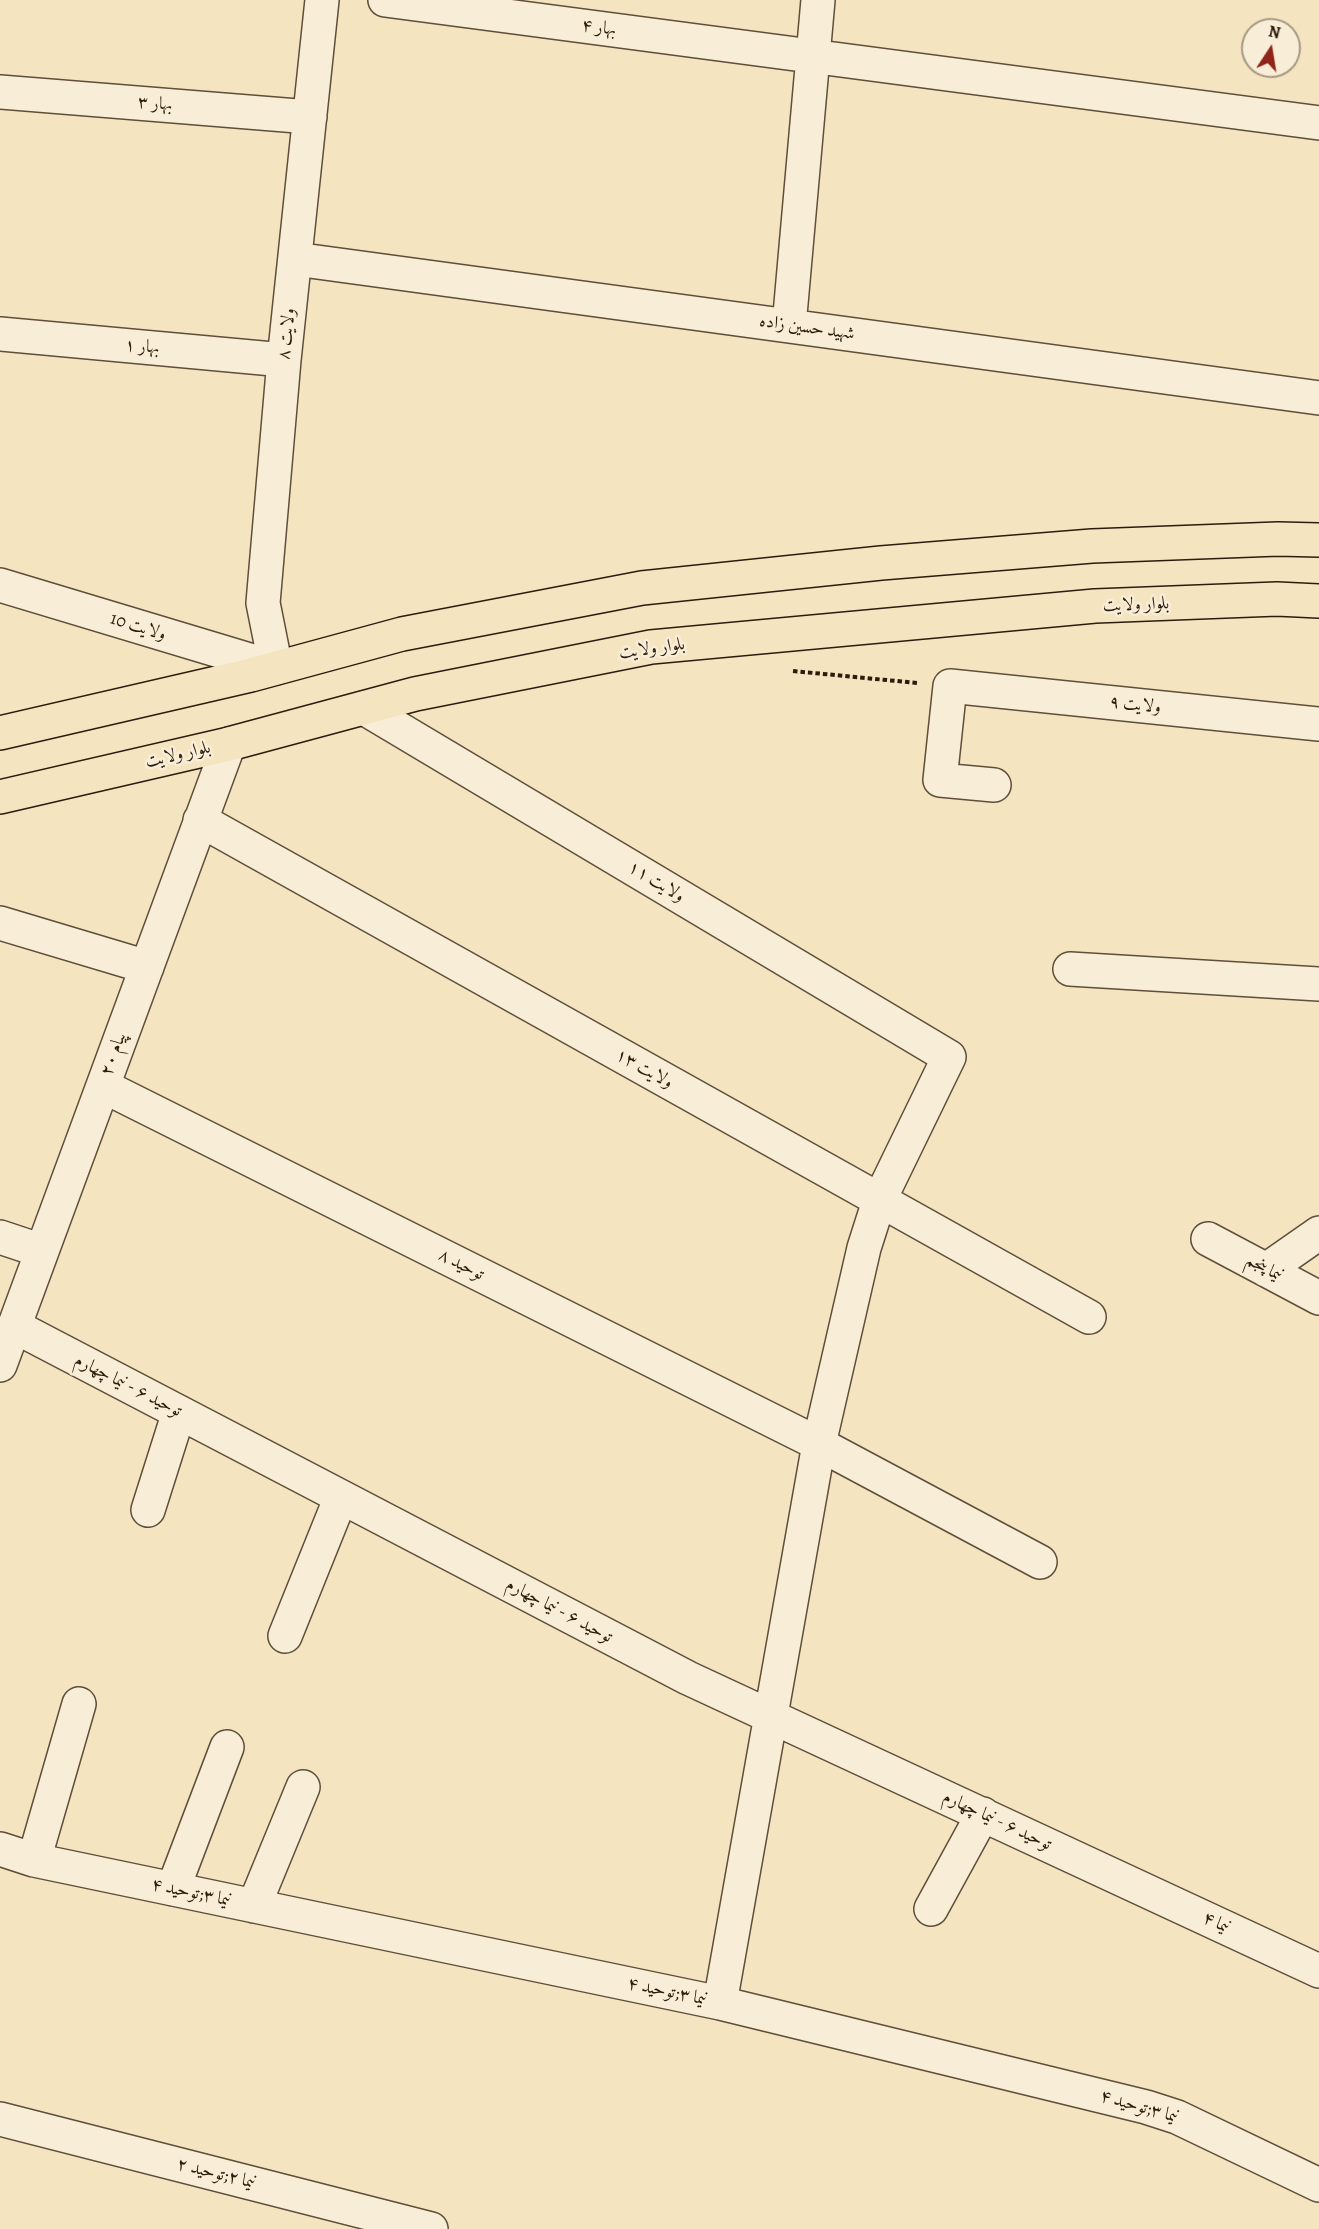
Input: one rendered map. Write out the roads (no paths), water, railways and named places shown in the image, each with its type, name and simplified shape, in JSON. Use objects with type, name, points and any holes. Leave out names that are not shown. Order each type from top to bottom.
[{"type":"main road","points":[[0,733],[276,668],[402,634],[642,588],[881,563],[1092,546],[1278,539],[1319,540]]},
{"type":"main road","name":"بلوار ولایت","points":[[0,797],[229,744],[415,694],[651,647],[1095,606],[1277,600],[1319,601]]},
{"type":"street","name":"ولایت ۸","points":[[276,668],[263,603],[284,360],[322,0]]},
{"type":"street","name":"بهار ۴","points":[[385,0],[1319,123]]},
{"type":"street","points":[[789,326],[818,0]]},
{"type":"street","name":"بهار ۳","points":[[0,92],[310,117]]},
{"type":"street","name":"شهید حسین زاده","points":[[295,259],[1319,398]]},
{"type":"street","name":"بهار ۱","points":[[0,334],[284,360]]},
{"type":"street","name":"ولایت 10","points":[[0,585],[276,668]]},
{"type":"street","name":"ولایت ۹","points":[[994,785],[940,780],[950,687],[1319,724]]},
{"type":"street","name":"ولایت ۱۱","points":[[364,708],[949,1057],[879,1201]]},
{"type":"street","name":"پیام ۲۰","points":[[0,1365],[229,744]]},
{"type":"street","name":"ولایت ۱۳","points":[[200,820],[1089,1317]]},
{"type":"street","points":[[0,923],[147,967]]},
{"type":"street","points":[[1070,969],[1319,984]]},
{"type":"street","name":"توحید ۸","points":[[103,1086],[819,1444],[1040,1562]]},
{"type":"street","points":[[720,2003],[819,1444],[864,1248],[879,1201]]},
{"type":"street","points":[[1266,1270],[1319,1233]]},
{"type":"street","points":[[0,1237],[42,1251]]},
{"type":"street","name":"نیما پنجم","points":[[1208,1239],[1319,1298]]},
{"type":"street","name":"توحید ۶ - نیما چهارم","points":[[14,1326],[688,1678],[1114,1874]]},
{"type":"street","points":[[148,1510],[179,1412]]},
{"type":"street","points":[[285,1636],[341,1497]]},
{"type":"street","points":[[34,1860],[79,1704]]},
{"type":"street","points":[[173,1889],[227,1747]]},
{"type":"street","points":[[254,1906],[303,1787]]},
{"type":"street","points":[[931,1909],[983,1814]]},
{"type":"street","name":"نیما ۳;توحید ۴","points":[[0,1849],[34,1860],[720,2003],[1146,2107],[1178,2117],[1319,2185]]},
{"type":"street","name":"نیما ۴","points":[[1114,1874],[1319,1971]]},
{"type":"street","name":"نیما ۲;توحید ۲","points":[[0,2119],[431,2229]]}]
